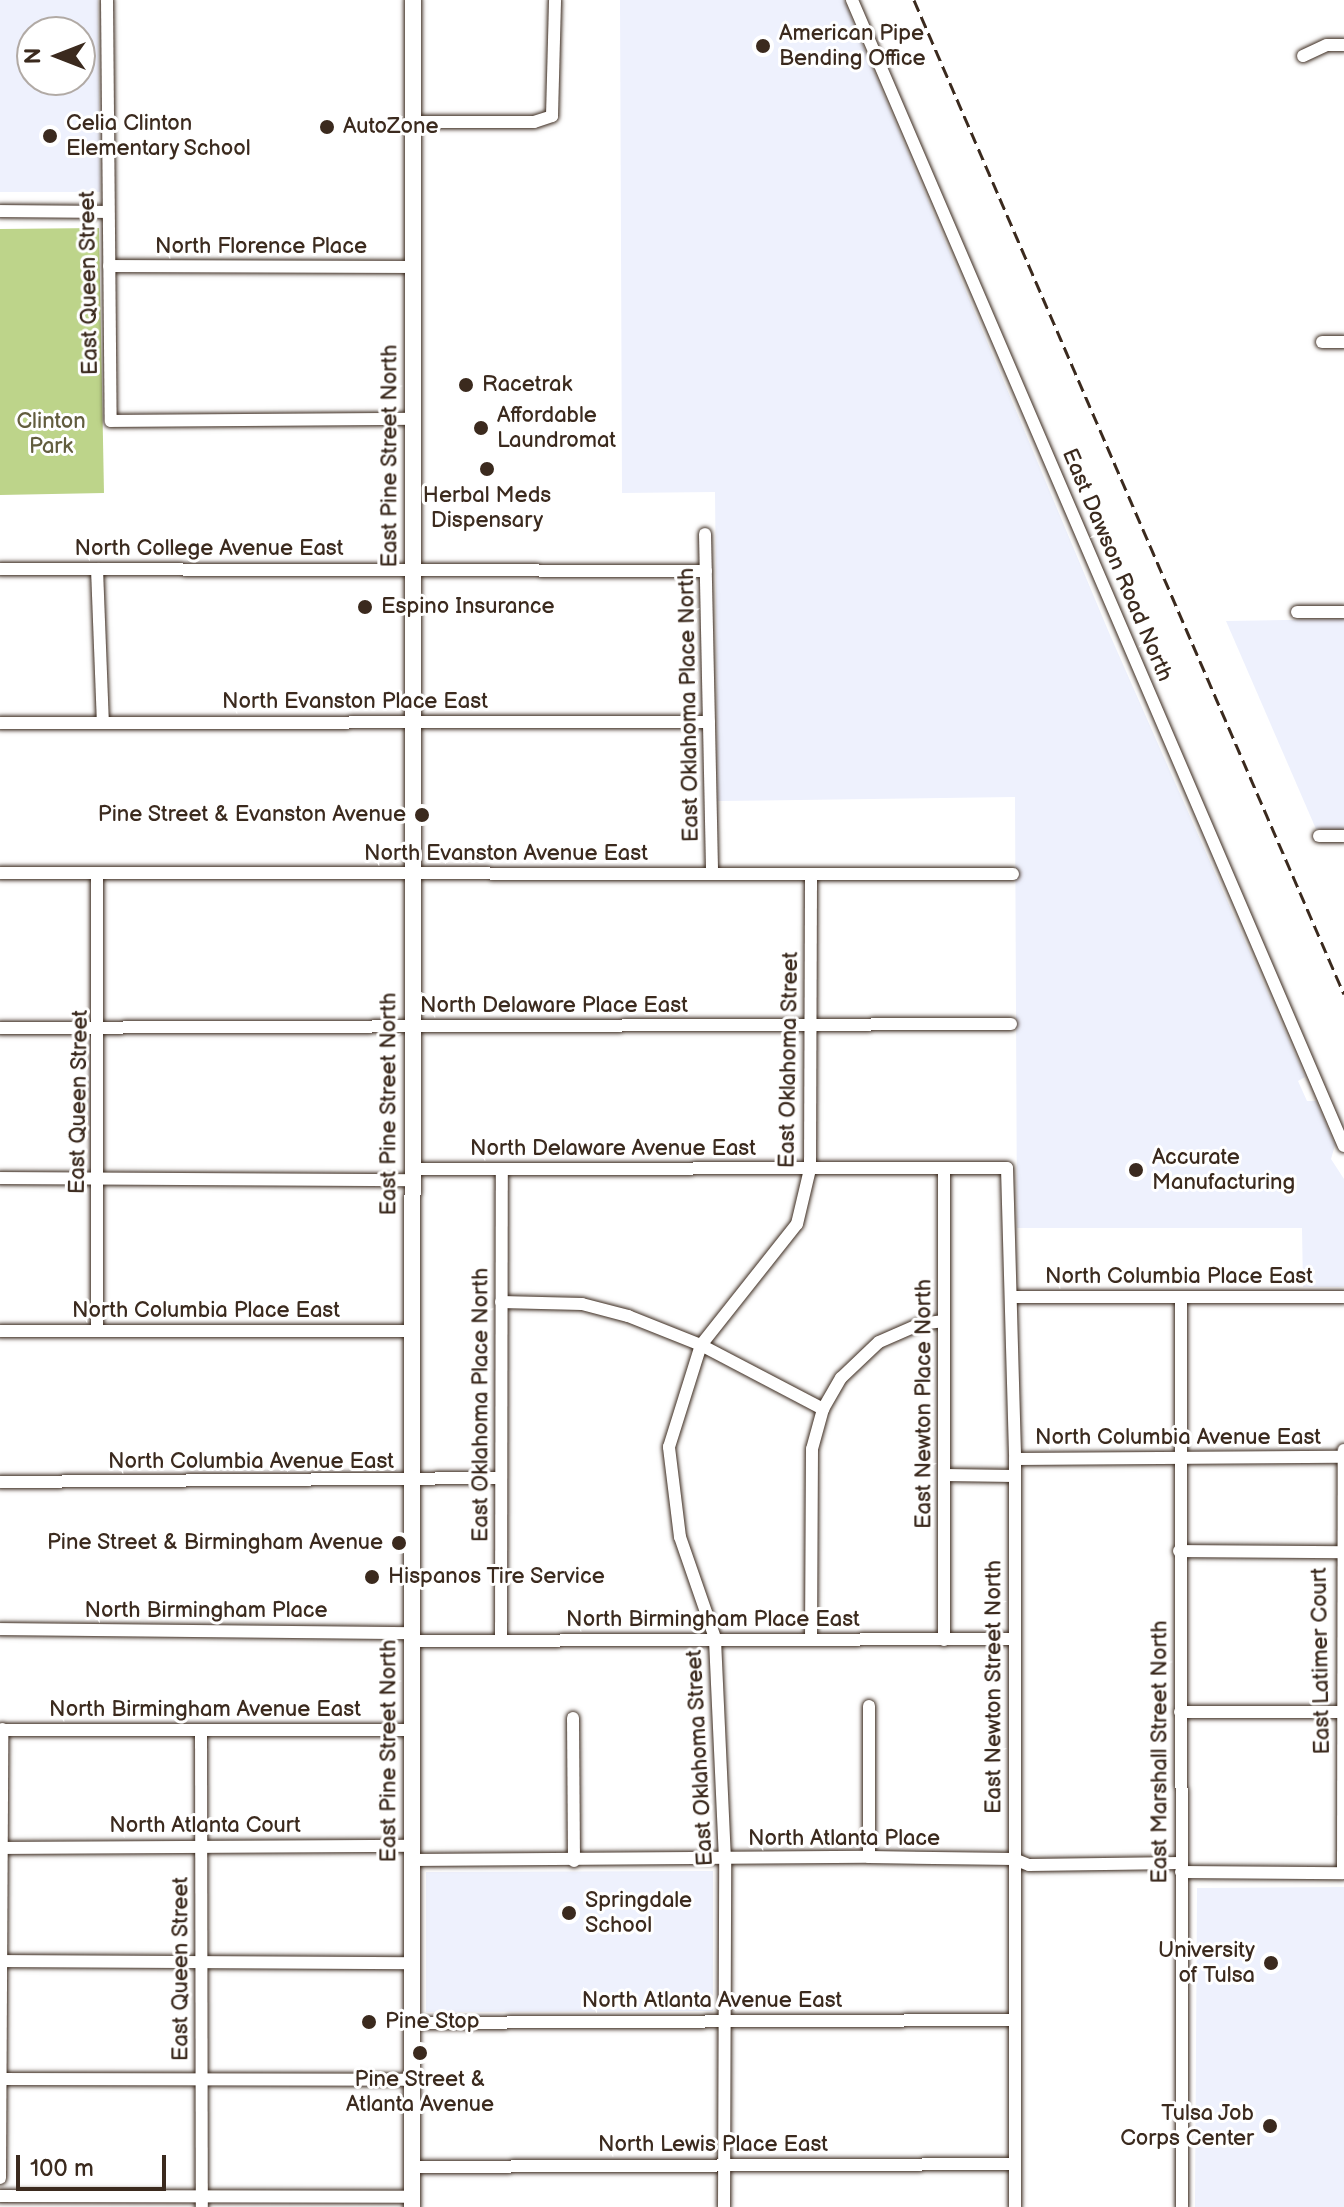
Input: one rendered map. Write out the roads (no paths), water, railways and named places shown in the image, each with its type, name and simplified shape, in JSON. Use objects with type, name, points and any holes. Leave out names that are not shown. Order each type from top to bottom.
[{"type":"main road","name":"East Pine Street North","points":[[412,2202],[413,0]]},
{"type":"street","name":"East Queen Street","points":[[107,0],[111,421],[412,419]]},
{"type":"street","points":[[413,122],[534,122],[552,116],[555,0]]},
{"type":"street","name":"East Dawson Road North","points":[[852,0],[1344,1146]]},
{"type":"street","points":[[1303,56],[1327,45],[1344,45]]},
{"type":"street","points":[[0,211],[107,212]]},
{"type":"street","name":"North Florence Place","points":[[109,266],[412,267]]},
{"type":"street","points":[[1322,342],[1344,342]]},
{"type":"street","name":"East Oklahoma Place North","points":[[705,534],[712,874]]},
{"type":"street","name":"North College Avenue East","points":[[0,569],[706,571]]},
{"type":"street","points":[[97,569],[103,722]]},
{"type":"street","points":[[1297,612],[1344,612]]},
{"type":"street","name":"North Evanston Place East","points":[[0,723],[709,722]]},
{"type":"street","points":[[1319,836],[1344,836]]},
{"type":"street","name":"North Evanston Avenue East","points":[[0,873],[1013,874]]},
{"type":"street","name":"East Queen Street","points":[[97,874],[101,1028],[97,1330]]},
{"type":"street","name":"East Oklahoma Street","points":[[724,2207],[725,1860],[715,1638],[680,1537],[669,1447],[701,1345],[797,1224],[810,1169],[811,874]]},
{"type":"street","name":"North Delaware Place East","points":[[0,1028],[1011,1024]]},
{"type":"street","name":"East Newton Place North","points":[[944,1168],[944,1640]]},
{"type":"street","name":"North Delaware Avenue East","points":[[0,1178],[98,1179],[502,1170],[1007,1168]]},
{"type":"street","name":"East Newton Street North","points":[[1007,1168],[1014,1297],[1015,2207]]},
{"type":"street","name":"East Oklahoma Place North","points":[[501,1640],[502,1170]]},
{"type":"street","name":"North Columbia Place East","points":[[1014,1297],[1344,1297]]},
{"type":"street","name":"East Marshall Street North","points":[[1181,1297],[1182,2207]]},
{"type":"street","points":[[501,1302],[603,1307],[701,1345],[823,1409]]},
{"type":"street","points":[[811,1640],[812,1449],[823,1409],[841,1378],[879,1342],[920,1324],[944,1321]]},
{"type":"street","name":"North Columbia Place East","points":[[0,1331],[411,1331]]},
{"type":"street","name":"North Columbia Avenue East","points":[[1015,1459],[1180,1459],[1342,1454]]},
{"type":"street","name":"East Latimer Court","points":[[1342,1454],[1343,1873]]},
{"type":"street","name":"North Columbia Avenue East","points":[[944,1475],[1015,1476]]},
{"type":"street","name":"North Columbia Avenue East","points":[[0,1482],[501,1478]]},
{"type":"street","points":[[1179,1551],[1340,1552]]},
{"type":"street","name":"North Birmingham Place","points":[[0,1629],[411,1637]]},
{"type":"street","name":"North Birmingham Place East","points":[[411,1637],[501,1640],[1014,1639]]},
{"type":"street","points":[[869,1706],[869,1857]]},
{"type":"street","points":[[1180,1712],[1342,1712]]},
{"type":"street","points":[[573,1718],[574,1861]]},
{"type":"street","points":[[0,2178],[1,1730]]},
{"type":"street","name":"North Birmingham Avenue East","points":[[1,1730],[411,1730]]},
{"type":"street","name":"East Queen Street","points":[[201,1730],[202,2202]]},
{"type":"street","name":"North Atlanta Court","points":[[2,1848],[201,1845],[411,1853]]},
{"type":"street","name":"North Atlanta Place","points":[[411,1853],[574,1861],[869,1857],[1014,1859],[1029,1865],[1343,1873]]},
{"type":"street","points":[[2,1961],[411,1963]]},
{"type":"street","name":"North Atlanta Avenue East","points":[[411,2023],[1014,2020]]},
{"type":"street","points":[[1,2079],[411,2080]]},
{"type":"street","name":"North Lewis Place East","points":[[411,2167],[1015,2164]]},
{"type":"street","points":[[0,2196],[202,2202],[412,2202]]},
{"type":"railway","points":[[914,0],[1344,994]]},
{"type":"place","name":"American Pipe Bending Office","points":[[763,46]]},
{"type":"place","name":"AutoZone","points":[[327,127]]},
{"type":"place","name":"Celia Clinton Elementary School","points":[[50,136]]},
{"type":"place","name":"Racetrak","points":[[466,385]]},
{"type":"place","name":"Affordable Laundromat","points":[[481,428]]},
{"type":"place","name":"Herbal Meds Dispensary","points":[[487,469]]},
{"type":"place","name":"Espino Insurance","points":[[365,607]]},
{"type":"place","name":"Pine Street & Evanston Avenue","points":[[422,815]]},
{"type":"place","name":"Accurate Manufacturing","points":[[1136,1170]]},
{"type":"place","name":"Pine Street & Birmingham Avenue","points":[[399,1543]]},
{"type":"place","name":"Hispanos Tire Service","points":[[372,1577]]},
{"type":"place","name":"Springdale School","points":[[569,1913]]},
{"type":"place","name":"University of Tulsa","points":[[1271,1963]]},
{"type":"place","name":"Pine Stop","points":[[369,2022]]},
{"type":"place","name":"Pine Street & Atlanta Avenue","points":[[420,2053]]},
{"type":"place","name":"Tulsa Job Corps Center","points":[[1270,2126]]},
{"type":"park label","name":"Clinton Park","points":[[51,434]]}]
